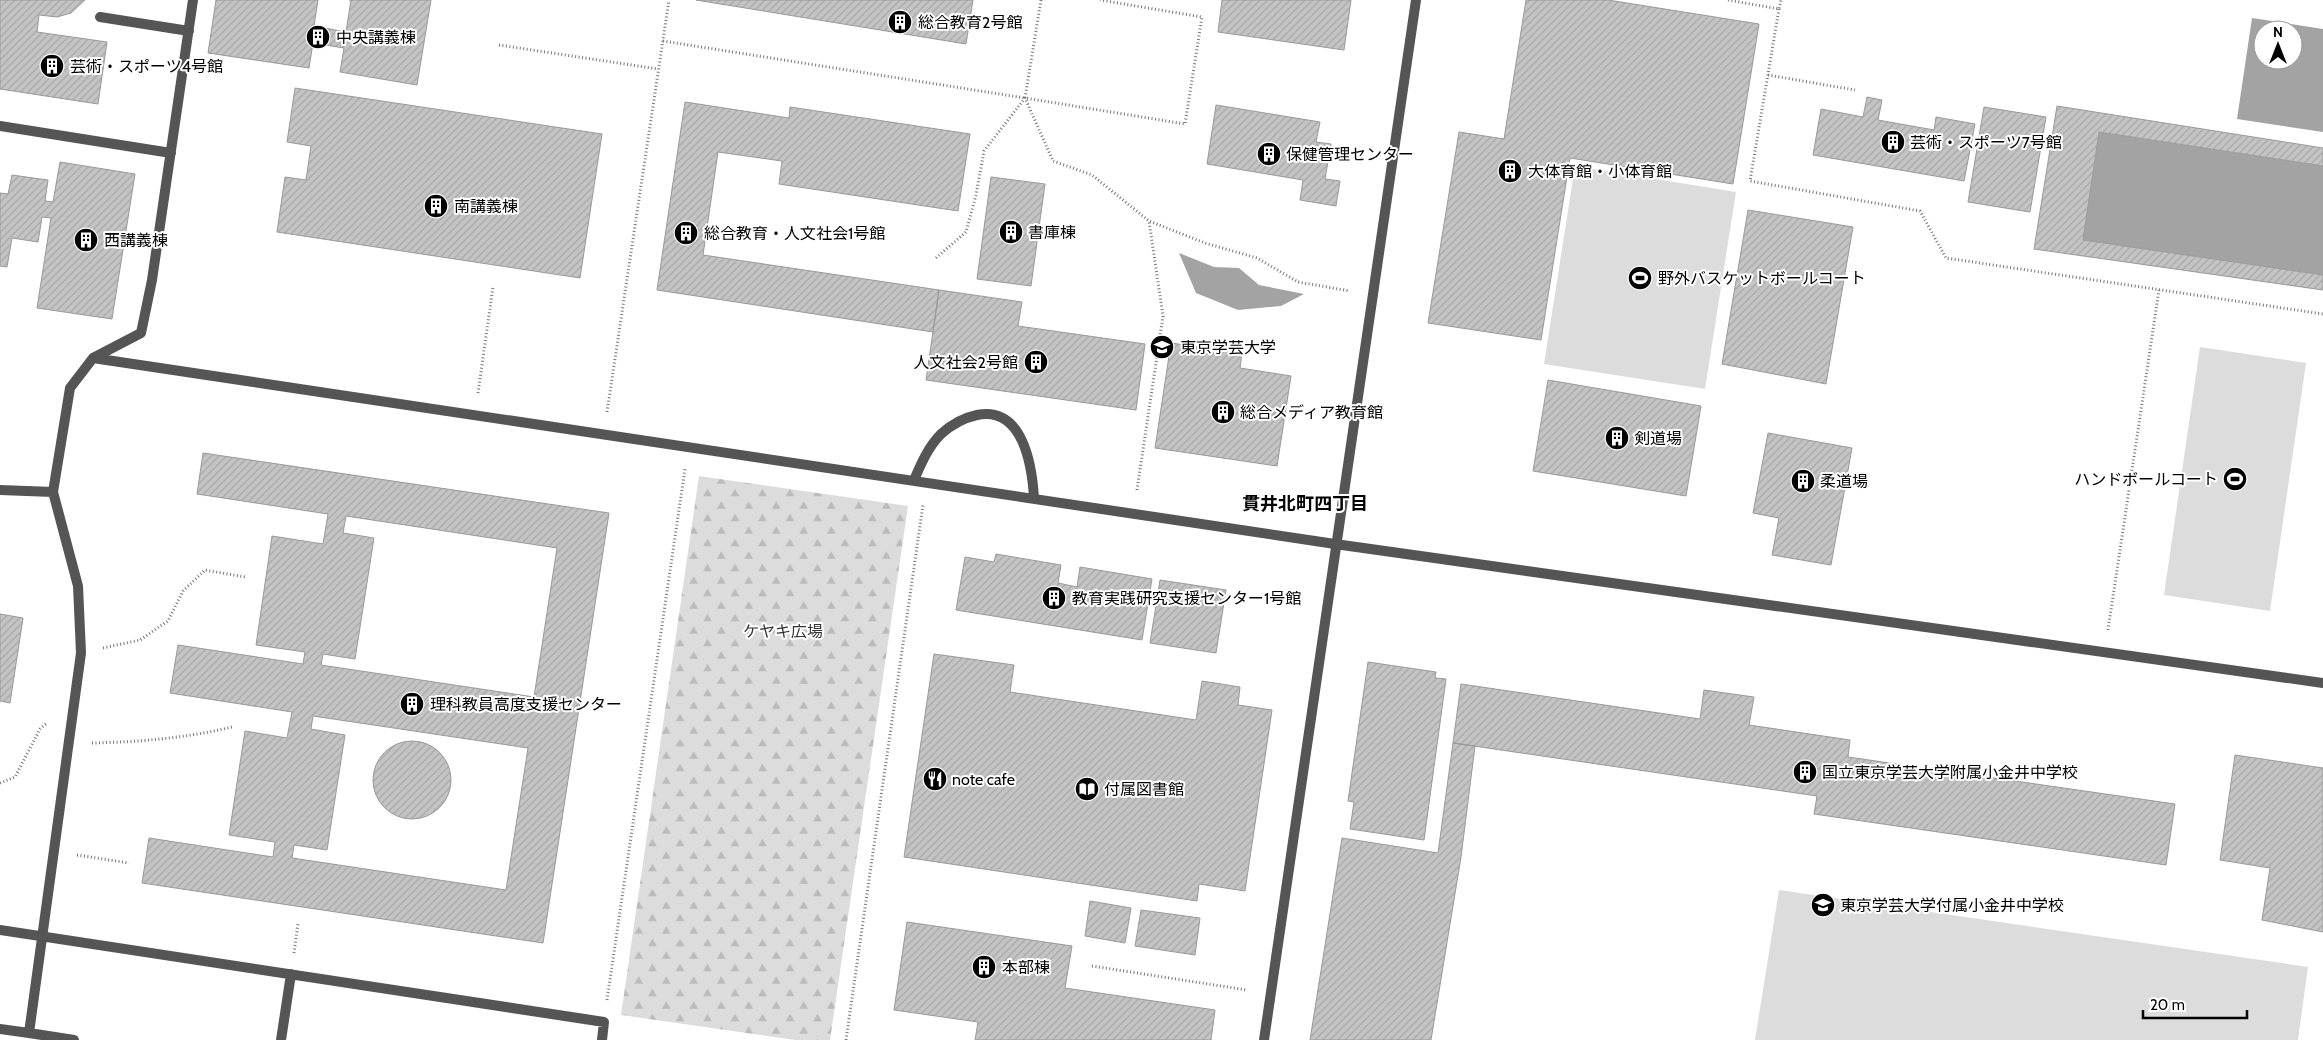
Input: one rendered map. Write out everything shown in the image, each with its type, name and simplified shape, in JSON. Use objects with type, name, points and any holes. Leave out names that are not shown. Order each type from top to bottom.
[{"type":"lane","points":[[29,1033],[81,653],[78,586],[53,492],[70,388],[93,358],[141,333],[152,280],[193,0]]},
{"type":"lane","points":[[1264,1040],[1416,0]]},
{"type":"lane","points":[[100,16],[189,31]]},
{"type":"lane","points":[[0,126],[171,152]]},
{"type":"lane","points":[[93,358],[1335,544],[2323,682]]},
{"type":"lane","points":[[914,480],[924,456],[940,434],[962,418],[989,412],[1011,423],[1026,447],[1032,473],[1034,498]]},
{"type":"lane","points":[[0,490],[53,492]]},
{"type":"lane","points":[[0,930],[604,1022],[602,1040]]},
{"type":"lane","points":[[282,1040],[291,974]]},
{"type":"lane","points":[[0,1029],[74,1040]]},
{"type":"path","points":[[604,434],[669,0]]},
{"type":"path","points":[[936,258],[966,232],[976,195],[984,151],[1026,98],[1040,0]]},
{"type":"path","points":[[663,41],[1185,124],[1202,16],[1100,0]]},
{"type":"path","points":[[1728,0],[1780,9]]},
{"type":"path","points":[[1781,0],[1750,181],[1920,211],[1946,258],[2323,314]]},
{"type":"path","points":[[500,45],[658,69]]},
{"type":"path","points":[[1768,75],[1855,90]]},
{"type":"path","points":[[1026,98],[1053,161],[1092,175],[1149,221],[1205,243],[1257,258],[1298,282],[1372,294]]},
{"type":"path","points":[[1133,513],[1163,316],[1149,221]]},
{"type":"path","points":[[475,414],[493,287]]},
{"type":"path","points":[[2104,652],[2159,290]]},
{"type":"path","points":[[604,1022],[688,446]]},
{"type":"path","points":[[846,1040],[926,482]]},
{"type":"path","points":[[81,653],[140,640],[168,620],[183,590],[205,570],[245,577]]},
{"type":"path","points":[[0,783],[15,777],[40,730],[75,699]]},
{"type":"path","points":[[69,744],[149,742],[201,735],[232,727]]},
{"type":"path","points":[[54,852],[129,863]]},
{"type":"path","points":[[1092,966],[1270,994]]},
{"type":"green space","name":"野外バスケットボールコート","points":[[1575,166],[1736,192],[1705,389],[1544,364]]},
{"type":"green space","name":"ハンドボールコート","points":[[2200,347],[2306,363],[2270,611],[2164,595]]},
{"type":"green space","name":"ケヤキ広場","points":[[699,476],[908,506],[830,1040],[796,1040],[621,1015]]},
{"type":"green space","points":[[1779,890],[2308,967],[2298,1040],[1755,1040]]},
{"type":"shaded area","points":[[2252,18],[2265,20],[2253,20],[2253,70],[2303,70],[2303,26],[2323,29],[2323,132],[2237,119]]},
{"type":"shaded area","points":[[2099,132],[2323,166],[2323,275],[2083,240]]},
{"type":"shaded area","points":[[1179,253],[1214,267],[1239,268],[1259,285],[1304,294],[1281,306],[1238,310],[1196,293]]},
{"type":"building","name":"芸術・スポーツ4号館","points":[[0,0],[85,0],[71,13],[57,17],[39,15],[37,32],[107,42],[98,104],[0,89]]},
{"type":"building","name":"中央講義棟","points":[[216,0],[318,0],[314,26],[346,32],[351,0],[431,0],[417,85],[340,72],[344,48],[313,43],[309,68],[208,53]]},
{"type":"building","name":"総合教育2号館","points":[[696,0],[973,0],[966,44]]},
{"type":"building","points":[[1222,0],[1351,0],[1344,50],[1218,32]]},
{"type":"building","name":"大体育館・小体育館","points":[[1526,0],[1608,0],[1759,24],[1733,184],[1570,158],[1541,340],[1428,323],[1459,132],[1504,139]]},
{"type":"building","name":"南講義棟","points":[[295,88],[602,134],[580,278],[277,232],[285,177],[306,180],[311,146],[287,142]]},
{"type":"building","name":"芸術・スポーツ7号館","points":[[1867,97],[1882,100],[1878,120],[1934,130],[1936,117],[1975,124],[1964,181],[1813,155],[1821,109],[1863,117]]},
{"type":"building","name":"総合教育・人文社会1号館","points":[[685,102],[789,118],[790,107],[970,134],[958,211],[779,184],[782,161],[718,152],[703,255],[939,290],[933,332],[657,290]]},
{"type":"building","name":"保健管理センター","points":[[1216,105],[1320,122],[1316,142],[1331,144],[1325,179],[1340,181],[1336,206],[1300,200],[1303,180],[1207,164]]},
{"type":"building","points":[[2057,106],[2323,148],[2323,166],[2099,132],[2083,240],[2323,275],[2323,290],[2034,249]]},
{"type":"building","points":[[1984,107],[2046,117],[2030,212],[1968,202]]},
{"type":"building","name":"西講義棟","points":[[60,162],[135,174],[112,319],[37,308],[51,218],[42,217],[38,242],[12,238],[7,267],[0,266],[0,193],[8,194],[12,175],[48,180],[45,201],[53,202]]},
{"type":"building","name":"書庫棟","points":[[991,177],[1045,184],[1031,286],[977,279]]},
{"type":"building","points":[[1748,210],[1853,227],[1826,384],[1722,364]]},
{"type":"building","name":"人文社会2号館","points":[[939,290],[1022,302],[1018,326],[1145,344],[1136,410],[926,380]]},
{"type":"building","name":"総合メディア教育館","points":[[1171,343],[1242,353],[1240,368],[1291,376],[1277,466],[1155,448]]},
{"type":"building","name":"剣道場","points":[[1548,380],[1701,406],[1686,496],[1533,471]]},
{"type":"building","name":"柔道場","points":[[1768,433],[1852,448],[1831,565],[1772,555],[1779,518],[1753,513]]},
{"type":"building","name":"理科教員高度支援センター","points":[[203,453],[609,513],[543,943],[142,883],[149,838],[273,857],[275,842],[229,835],[245,731],[287,738],[292,712],[170,693],[178,645],[303,664],[305,652],[256,645],[272,536],[323,544],[328,514],[197,494]],"holes":[[[346,516],[557,548],[534,697],[321,665],[323,654],[355,659],[374,538],[343,533]],[[313,716],[528,748],[506,890],[292,858],[294,845],[327,850],[345,735],[311,729]]]},
{"type":"building","name":"教育実践研究支援センター1号館","points":[[996,554],[1061,565],[1058,583],[1077,587],[1080,567],[1152,579],[1142,640],[956,610],[965,557],[994,562]]},
{"type":"building","points":[[1160,580],[1226,590],[1216,653],[1150,643]]},
{"type":"building","points":[[0,614],[23,618],[10,703],[0,701]]},
{"type":"building","name":"付属図書館","points":[[934,654],[1014,665],[1010,692],[1196,720],[1202,681],[1240,687],[1238,705],[1272,710],[1245,891],[1199,884],[1197,901],[904,857]]},
{"type":"building","points":[[1368,662],[1436,672],[1435,678],[1446,679],[1424,840],[1350,829],[1354,802],[1348,801]]},
{"type":"building","name":"国立東京学芸大学附属小金井中学校","points":[[1461,684],[1700,719],[1704,690],[1754,697],[1749,725],[1850,740],[1848,757],[2175,804],[2166,865],[1814,814],[1817,796],[1453,743]]},
{"type":"building","points":[[404,741],[420,741],[434,747],[445,758],[451,772],[451,788],[445,802],[434,813],[420,819],[404,819],[390,813],[379,802],[373,788],[373,772],[379,758],[390,747]]},
{"type":"building","points":[[1453,743],[1475,746],[1461,857],[1431,1040],[1310,1040],[1342,838],[1438,853]]},
{"type":"building","points":[[2235,755],[2323,768],[2323,932],[2262,920],[2270,868],[2220,860]]},
{"type":"building","points":[[1090,901],[1131,908],[1125,943],[1085,936]]},
{"type":"building","points":[[1141,910],[1200,918],[1195,955],[1135,946]]},
{"type":"building","name":"本部棟","points":[[907,922],[1072,946],[1065,988],[1215,1010],[1211,1040],[975,1040],[978,1022],[894,1010]]},
{"type":"place","name":"総合教育2号館","points":[[900,22]]},
{"type":"place","name":"中央講義棟","points":[[318,37]]},
{"type":"place","name":"芸術・スポーツ4号館","points":[[52,66]]},
{"type":"place","name":"芸術・スポーツ7号館","points":[[1893,142]]},
{"type":"place","name":"保健管理センター","points":[[1269,154]]},
{"type":"place","name":"大体育館・小体育館","points":[[1510,171]]},
{"type":"place","name":"南講義棟","points":[[436,206]]},
{"type":"place","name":"書庫棟","points":[[1011,232]]},
{"type":"place","name":"総合教育・人文社会1号館","points":[[686,233]]},
{"type":"place","name":"西講義棟","points":[[86,240]]},
{"type":"place","name":"野外バスケットボールコート","points":[[1640,278]]},
{"type":"place","name":"東京学芸大学","points":[[1162,347]]},
{"type":"place","name":"人文社会2号館","points":[[1036,362]]},
{"type":"place","name":"総合メディア教育館","points":[[1223,412]]},
{"type":"place","name":"剣道場","points":[[1617,438]]},
{"type":"place","name":"ハンドボールコート","points":[[2235,479]]},
{"type":"place","name":"柔道場","points":[[1803,481]]},
{"type":"place","name":"教育実践研究支援センター1号館","points":[[1054,598]]},
{"type":"place","name":"理科教員高度支援センター","points":[[412,704]]},
{"type":"place","name":"国立東京学芸大学附属小金井中学校","points":[[1805,772]]},
{"type":"place","name":"note cafe","points":[[935,779]]},
{"type":"place","name":"付属図書館","points":[[1087,789]]},
{"type":"place","name":"東京学芸大学付属小金井中学校","points":[[1823,905]]},
{"type":"place","name":"本部棟","points":[[984,967]]},
{"type":"district","name":"貫井北町四丁目","points":[[1305,504]]}]
